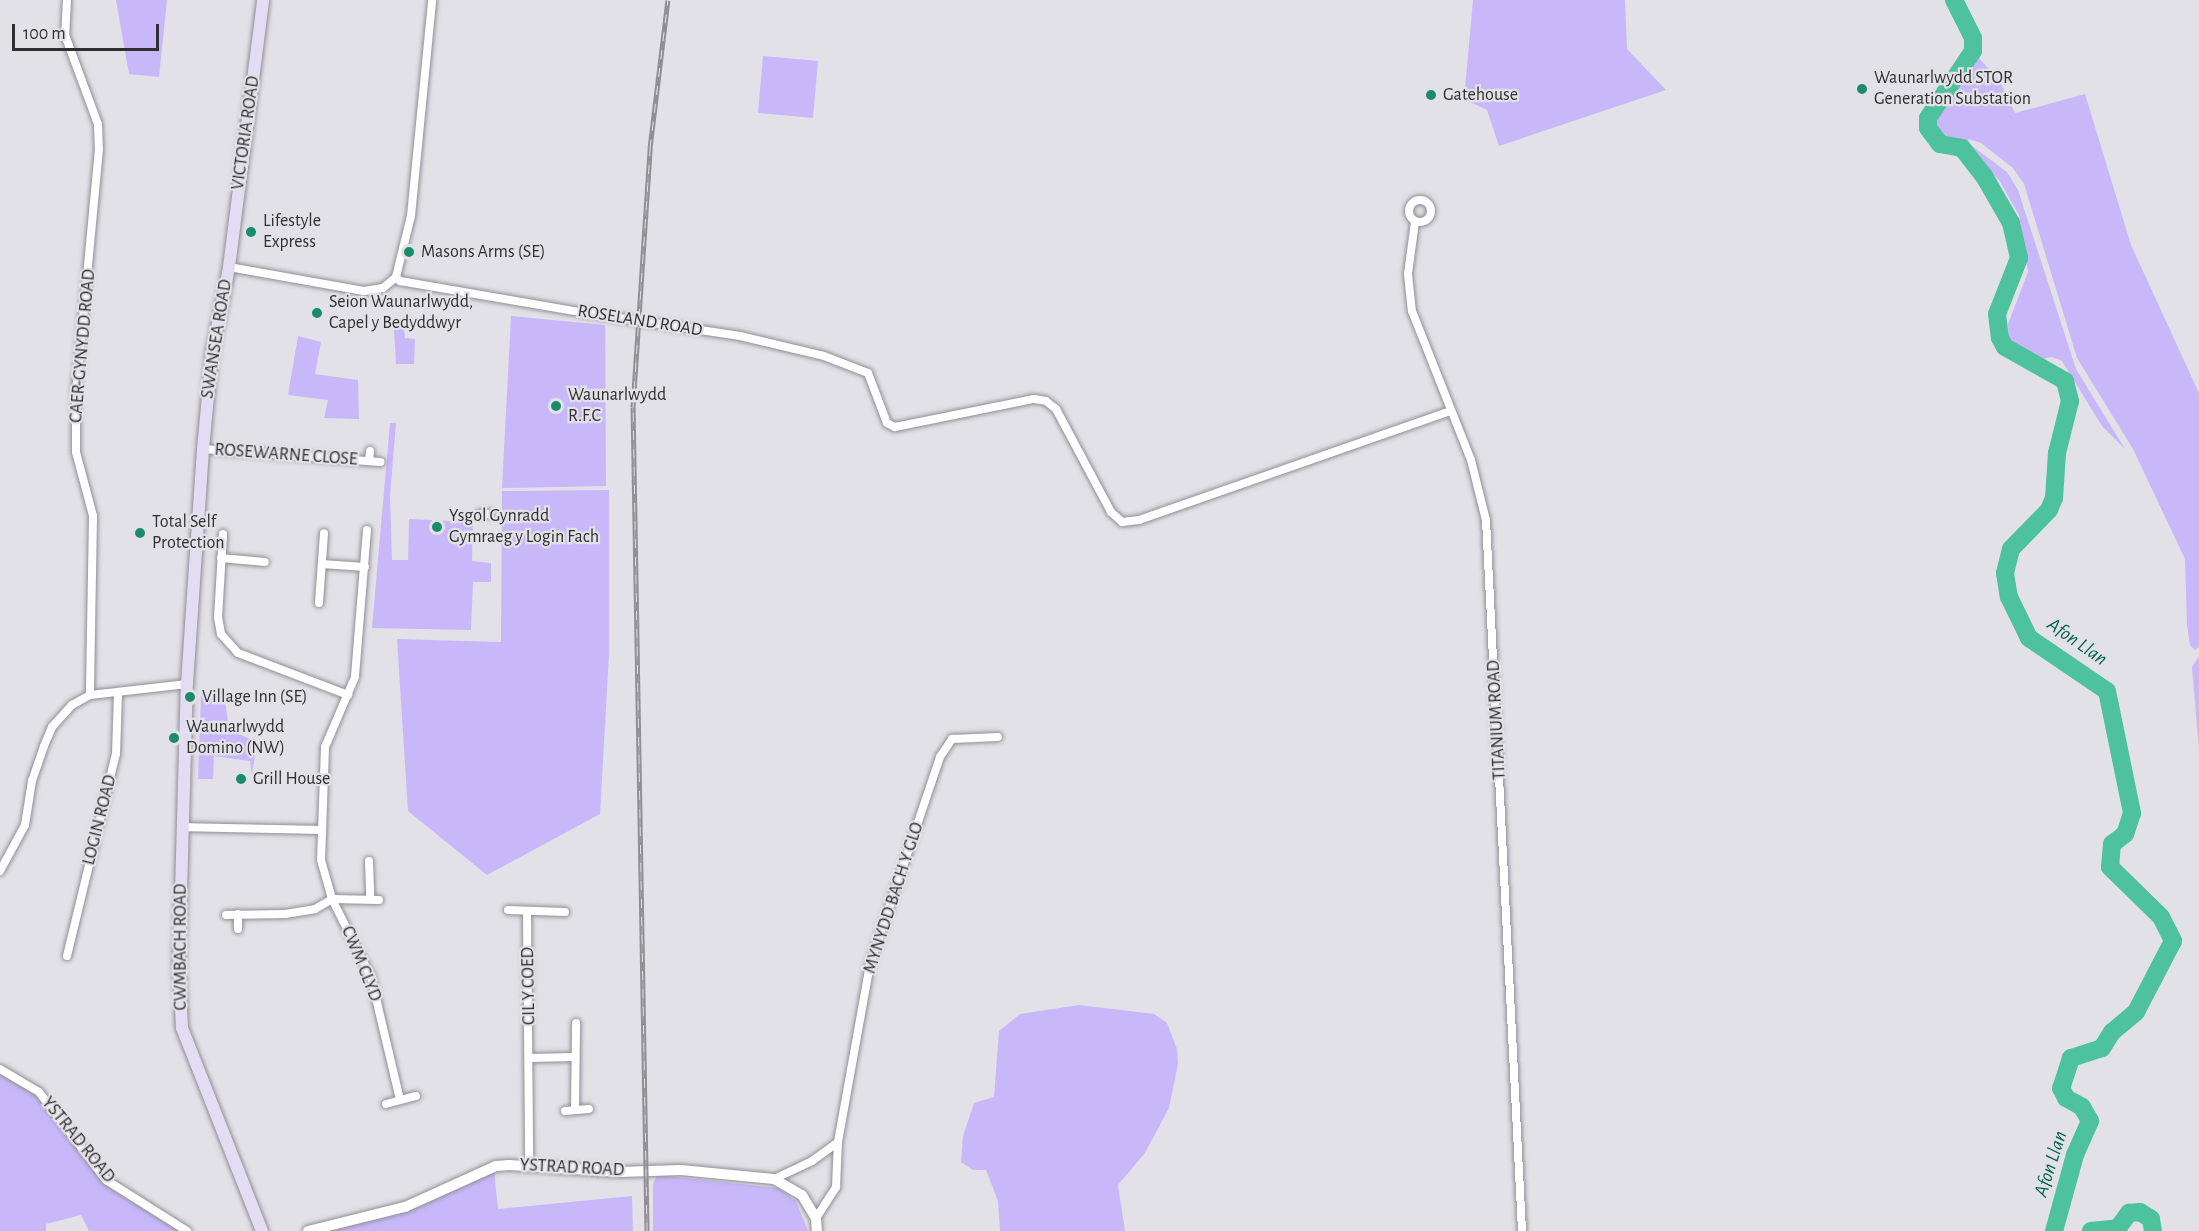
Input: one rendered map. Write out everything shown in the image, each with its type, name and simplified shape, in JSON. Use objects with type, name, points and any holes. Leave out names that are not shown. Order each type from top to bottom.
[{"type":"main road","name":"VICTORIA ROAD","points":[[229,267],[263,0]]},
{"type":"main road","name":"SWANSEA ROAD","points":[[187,684],[203,448],[212,354],[229,267]]},
{"type":"main road","name":"CWMBACH ROAD","points":[[187,684],[181,827],[179,964],[182,1028],[262,1231]]},
{"type":"street","name":"CAER-GYNYDD ROAD","points":[[66,0],[65,35],[98,124],[99,149],[76,391],[76,452],[93,516],[90,695]]},
{"type":"street","points":[[396,277],[411,216],[432,0]]},
{"type":"street","name":"TITANIUM ROAD","points":[[1415,222],[1408,274],[1409,298],[1471,460],[1486,520],[1522,1231]]},
{"type":"street","name":"SWANSEA ROAD","points":[[229,267],[364,291],[383,288],[396,277]]},
{"type":"street","name":"ROSELAND ROAD","points":[[396,277],[400,281],[586,313],[740,336],[824,356],[868,373],[875,386],[887,423],[895,427],[1034,399],[1046,401],[1056,409],[1111,512],[1122,522],[1139,520],[1451,411]]},
{"type":"street","name":"ROSEWARNE CLOSE","points":[[203,448],[369,456],[381,462]]},
{"type":"street","points":[[480,514],[490,514]]},
{"type":"street","name":"CWM CLYD","points":[[367,530],[355,677],[325,747],[320,830],[321,860],[332,899],[371,977],[400,1100]]},
{"type":"street","points":[[319,603],[324,533]]},
{"type":"street","points":[[223,534],[218,616],[221,634],[238,653],[348,695]]},
{"type":"street","points":[[221,558],[265,562]]},
{"type":"street","points":[[321,564],[365,567]]},
{"type":"street","points":[[0,871],[25,825],[32,781],[52,727],[72,705],[90,695],[118,694],[187,684]]},
{"type":"street","name":"LOGIN ROAD","points":[[67,956],[74,946],[116,754],[118,694]]},
{"type":"street","name":"MYNYDD BACH Y GLO","points":[[816,1218],[836,1187],[838,1142],[870,964],[940,758],[952,739],[998,737]]},
{"type":"street","points":[[181,827],[320,830]]},
{"type":"street","points":[[226,915],[305,911],[332,899],[375,898],[369,861]]},
{"type":"street","points":[[508,910],[527,913],[565,912]]},
{"type":"street","name":"CIL Y COED","points":[[527,913],[530,1058],[529,1165]]},
{"type":"street","points":[[238,914],[238,930]]},
{"type":"street","points":[[576,1023],[574,1057],[576,1110]]},
{"type":"street","points":[[530,1058],[574,1057]]},
{"type":"street","name":"YSTRAD ROAD","points":[[0,1069],[39,1092],[106,1180],[187,1231]]},
{"type":"street","points":[[386,1104],[416,1096]]},
{"type":"street","points":[[565,1111],[590,1109]]},
{"type":"street","points":[[774,1179],[812,1161],[838,1142]]},
{"type":"street","name":"YSTRAD ROAD","points":[[308,1231],[405,1207],[496,1166],[529,1165],[619,1172],[681,1170],[774,1179],[794,1188],[816,1218]]},
{"type":"street","points":[[816,1218],[817,1231]]},
{"type":"shaded area","points":[[116,0],[167,0],[159,77],[129,74]]},
{"type":"shaded area","points":[[1473,0],[1625,0],[1627,49],[1666,90],[1499,146],[1487,110],[1464,99]]},
{"type":"shaded area","points":[[763,56],[818,61],[813,118],[758,113]]},
{"type":"shaded area","points":[[1979,58],[1999,80],[2015,113],[2085,94],[2131,245],[2199,393],[2199,647],[2195,650],[2190,645],[2187,625],[2185,559],[2133,449],[2077,358],[2024,184],[2013,168],[1981,143],[1969,139],[1968,143],[2007,172],[2018,190],[2076,369],[2125,449],[2102,426],[2062,361],[2052,357],[2029,362],[2009,343],[2008,324],[2028,272],[2019,215],[1999,180],[1958,143],[1937,134],[1934,126],[1939,112]]},
{"type":"shaded area","name":"Waunarlwydd R.F.C","points":[[511,316],[605,325],[606,486],[502,488]]},
{"type":"shaded area","points":[[394,329],[404,329],[405,338],[415,339],[414,364],[396,364]]},
{"type":"shaded area","points":[[298,336],[321,342],[315,374],[358,380],[359,419],[324,418],[328,400],[288,395]]},
{"type":"shaded area","points":[[390,423],[396,423],[390,496],[392,560],[408,560],[409,519],[473,522],[472,561],[491,563],[491,582],[473,582],[471,630],[372,628]]},
{"type":"shaded area","points":[[609,490],[609,654],[600,814],[487,875],[408,811],[397,639],[501,642],[502,491]]},
{"type":"shaded area","points":[[2199,656],[2199,749],[2192,667]]},
{"type":"shaded area","points":[[201,693],[225,700],[228,723],[239,734],[257,742],[252,775],[250,761],[214,756],[213,779],[198,779]]},
{"type":"shaded area","points":[[1079,1005],[1154,1014],[1167,1023],[1177,1049],[1178,1064],[1169,1108],[1145,1153],[1118,1185],[1125,1231],[1000,1231],[998,1201],[986,1170],[973,1170],[961,1162],[963,1136],[974,1103],[994,1097],[999,1031],[1020,1014]]},
{"type":"shaded area","points":[[0,1071],[38,1093],[104,1184],[179,1231],[89,1231],[81,1215],[46,1224],[46,1231],[0,1231]]},
{"type":"shaded area","points":[[494,1170],[498,1209],[632,1196],[633,1231],[319,1231],[406,1208]]},
{"type":"shaded area","points":[[657,1175],[778,1188],[796,1201],[808,1231],[653,1231],[653,1184]]},
{"type":"waterway","name":"Afon Llan","points":[[1954,0],[1973,38],[1973,51],[1928,118],[1928,128],[1940,144],[1962,148],[1984,176],[2011,223],[2019,258],[1997,314],[2000,338],[2005,347],[2065,381],[2070,401],[2057,453],[2054,498],[2049,510],[2011,549],[2005,573],[2009,597],[2029,638],[2107,691],[2132,813],[2125,834],[2112,844],[2110,867],[2161,917],[2173,941],[2136,1012],[2112,1032],[2102,1048],[2071,1058],[2061,1088],[2066,1098],[2082,1107],[2090,1121],[2075,1155],[2054,1231]]},
{"type":"waterway","name":"Afon Llan","points":[[2091,1231],[2118,1228],[2129,1213],[2140,1212],[2151,1219],[2153,1231]]},
{"type":"railway","points":[[647,1231],[633,407],[650,148],[668,0]]},
{"type":"place","name":"Waunarlwydd STOR Generation Substation","points":[[1862,89]]},
{"type":"place","name":"Gatehouse","points":[[1431,95]]},
{"type":"place","name":"Lifestyle Express","points":[[251,232]]},
{"type":"place","name":"Masons Arms (SE)","points":[[409,252]]},
{"type":"place","name":"Seion Waunarlwydd, Capel y Bedyddwyr","points":[[317,313]]},
{"type":"place","name":"Waunarlwydd R.F.C","points":[[556,406]]},
{"type":"place","name":"Ysgol Gynradd Gymraeg y Login Fach","points":[[437,527]]},
{"type":"place","name":"Total Self Protection","points":[[140,533]]},
{"type":"place","name":"Village Inn (SE)","points":[[190,697]]},
{"type":"place","name":"Waunarlwydd Domino (NW)","points":[[174,738]]},
{"type":"place","name":"Grill House","points":[[241,779]]}]
